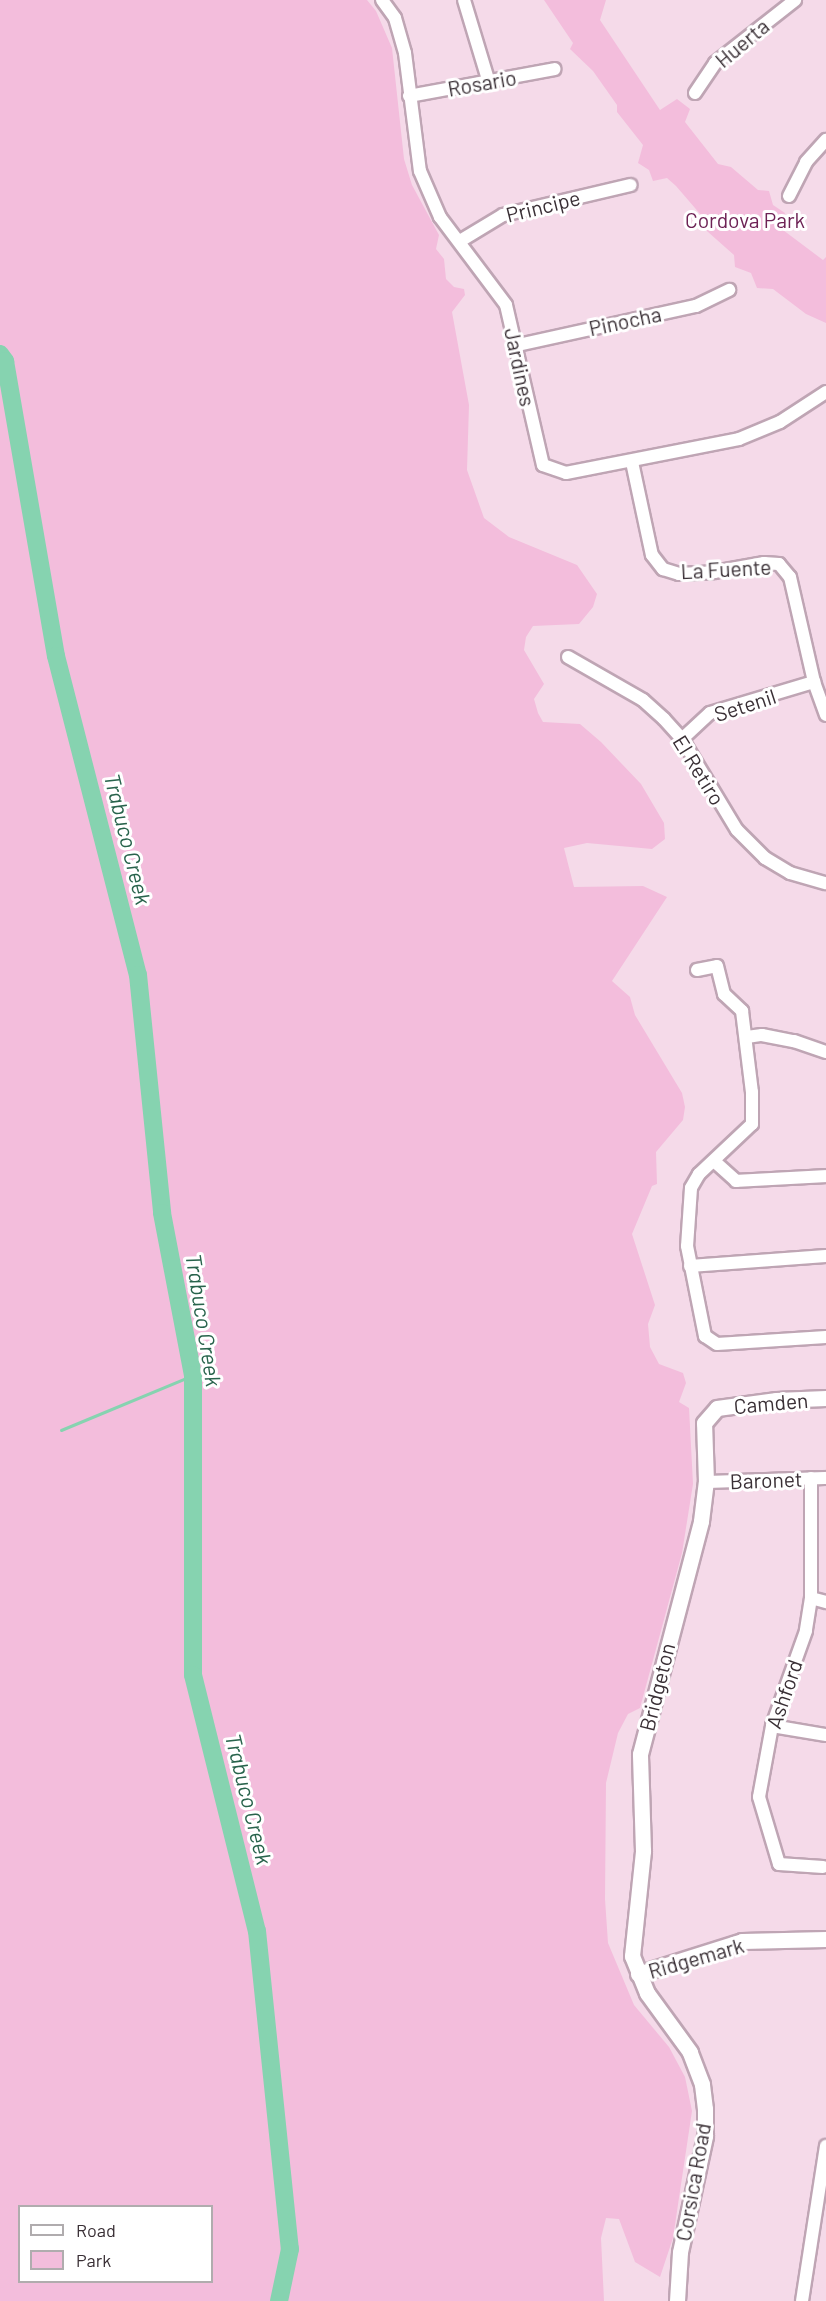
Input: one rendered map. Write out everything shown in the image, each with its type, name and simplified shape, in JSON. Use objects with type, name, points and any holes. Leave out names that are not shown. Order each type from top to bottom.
[{"type":"street","name":"Jardines","points":[[382,0],[395,18],[405,53],[420,171],[440,217],[506,305],[518,345],[543,465],[566,473],[632,462],[739,438],[780,422],[826,392]]},
{"type":"street","points":[[464,0],[489,83]]},
{"type":"street","name":"Huerta","points":[[695,93],[715,63],[795,0]]},
{"type":"street","name":"Rosario","points":[[409,96],[555,69]]},
{"type":"street","points":[[789,196],[806,162],[826,140]]},
{"type":"street","name":"Principe","points":[[460,241],[503,215],[631,185]]},
{"type":"street","name":"Pinocha","points":[[518,345],[696,306],[729,290]]},
{"type":"street","name":"La Fuente","points":[[632,462],[652,555],[663,569],[679,574],[714,573],[764,563],[779,564],[790,577],[814,682],[826,715]]},
{"type":"street","name":"El Retiro","points":[[567,657],[643,700],[682,739],[749,844],[790,873],[826,883]]},
{"type":"street","name":"Setenil","points":[[682,739],[710,713],[814,682]]},
{"type":"street","points":[[697,970],[718,968],[724,994],[742,1011],[747,1037],[752,1124],[714,1161],[691,1188],[687,1246],[705,1336],[711,1343],[826,1337]]},
{"type":"street","points":[[747,1037],[762,1035],[794,1041],[826,1052]]},
{"type":"street","points":[[714,1161],[736,1181],[826,1176]]},
{"type":"street","points":[[690,1266],[826,1256]]},
{"type":"street","name":"Camden","points":[[717,1408],[776,1400],[826,1398]]},
{"type":"street","name":"Bridgeton","points":[[638,1974],[632,1956],[643,1851],[640,1754],[701,1521],[706,1482],[704,1423],[717,1408]]},
{"type":"street","name":"Ashford","points":[[811,1478],[811,1598],[806,1631],[772,1726],[759,1797],[778,1864],[823,1867]]},
{"type":"street","name":"Baronet","points":[[706,1482],[826,1478]]},
{"type":"street","points":[[811,1598],[826,1602]]},
{"type":"street","points":[[772,1726],[826,1735]]},
{"type":"street","name":"Ridgemark","points":[[638,1974],[742,1941],[826,1939]]},
{"type":"street","name":"Corsica Road","points":[[638,1974],[647,1993],[690,2052],[702,2084],[705,2109],[705,2136],[680,2252],[677,2301]]},
{"type":"street","points":[[802,2301],[826,2146]]},
{"type":"green space","points":[[0,0],[367,0],[376,11],[392,48],[404,159],[412,185],[439,235],[436,249],[444,259],[446,279],[454,287],[464,289],[465,295],[452,312],[469,405],[467,470],[484,518],[509,537],[577,565],[597,594],[593,607],[579,624],[533,626],[526,637],[524,650],[544,684],[534,699],[538,713],[543,722],[580,724],[601,742],[641,784],[664,823],[665,839],[652,849],[587,843],[564,848],[574,887],[643,886],[667,897],[612,981],[630,997],[635,1015],[682,1093],[685,1107],[683,1120],[656,1152],[657,1184],[652,1186],[632,1234],[655,1305],[648,1324],[650,1347],[659,1364],[683,1373],[686,1383],[679,1402],[689,1408],[693,1484],[682,1553],[640,1708],[628,1714],[618,1733],[606,1783],[605,1899],[608,1943],[634,2005],[669,2047],[685,2077],[692,2111],[673,2238],[660,2277],[635,2262],[619,2219],[606,2218],[601,2238],[604,2301],[0,2301]]},
{"type":"green space","name":"Cordova Park","points":[[544,0],[606,0],[600,20],[660,110],[677,99],[690,109],[685,122],[718,164],[731,167],[758,190],[769,191],[773,205],[785,213],[783,230],[823,260],[826,257],[826,323],[806,314],[773,289],[757,288],[751,273],[735,267],[734,255],[699,224],[701,215],[676,186],[667,178],[653,181],[649,170],[638,163],[643,145],[617,112],[617,105],[593,71],[570,49],[573,43]]},
{"type":"waterway","name":"Trabuco Creek","points":[[0,354],[5,361],[56,656],[138,975],[162,1213],[193,1375],[193,1675],[257,1931],[290,2249],[279,2301]]},
{"type":"waterway","points":[[61,1430],[193,1375]]}]
